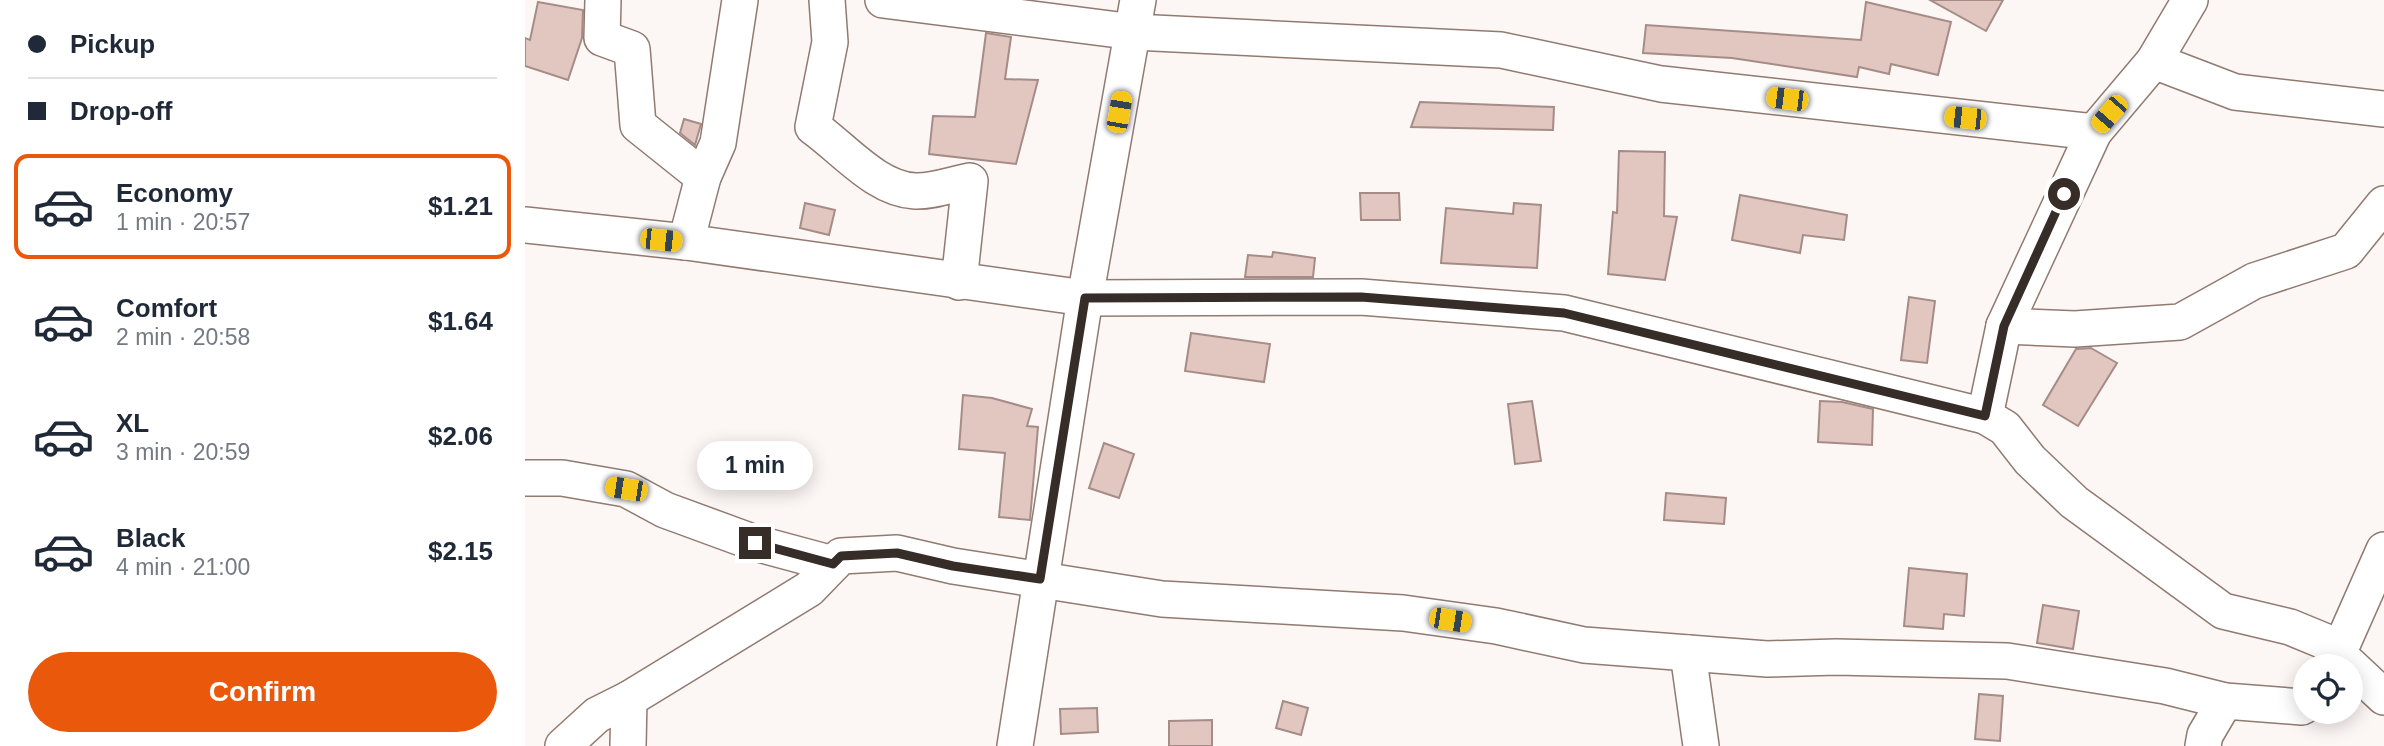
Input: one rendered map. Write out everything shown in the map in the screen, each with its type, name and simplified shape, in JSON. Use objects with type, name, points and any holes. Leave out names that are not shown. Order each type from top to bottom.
[{"type":"street","points":[[603,0],[602,38],[632,49],[638,125],[703,177]]},
{"type":"street","points":[[686,242],[703,177],[717,143],[740,0]]},
{"type":"street","points":[[827,0],[830,42],[813,127],[837,144],[872,177],[915,191],[970,181],[959,282]]},
{"type":"street","points":[[883,0],[1136,16],[1501,51],[1661,85],[2094,132]]},
{"type":"street","points":[[1985,416],[2004,326],[2094,132],[2154,61],[2190,0]]},
{"type":"street","points":[[1015,746],[1085,298],[1136,16]]},
{"type":"street","points":[[2154,61],[2235,92],[2384,109]]},
{"type":"street","points":[[2004,326],[2075,330],[2180,322],[2254,281],[2346,251],[2384,204]]},
{"type":"street","points":[[528,234],[686,242],[1085,298],[1361,297],[1564,313],[1985,416],[2005,428],[2030,460],[2074,502],[2223,611],[2290,627],[2324,641],[2337,654]]},
{"type":"street","points":[[525,478],[562,478],[626,489],[665,510],[716,529],[755,543],[833,564]]},
{"type":"street","points":[[2350,654],[2384,550]]},
{"type":"street","points":[[563,746],[597,715],[629,699],[809,589],[841,556],[897,553],[953,566],[1162,599],[1403,613],[1496,626],[1584,645],[1767,659],[1836,657],[2007,660],[2165,686],[2225,701],[2293,706]]},
{"type":"street","points":[[1688,653],[1701,746]]},
{"type":"street","points":[[2363,678],[2384,697]]},
{"type":"street","points":[[628,746],[629,699]]},
{"type":"street","points":[[2203,746],[2205,735],[2225,701]]},
{"type":"building","points":[[1930,0],[2003,0],[1986,31]]},
{"type":"building","points":[[538,2],[583,10],[582,38],[568,80],[525,66],[525,38],[530,40]]},
{"type":"building","points":[[1866,2],[1951,22],[1938,75],[1891,64],[1889,74],[1859,67],[1857,77],[1732,58],[1643,53],[1646,25],[1861,40]]},
{"type":"building","points":[[986,33],[1011,37],[1005,79],[1038,80],[1016,164],[929,154],[933,116],[975,117]]},
{"type":"building","points":[[1420,102],[1554,107],[1553,130],[1411,127]]},
{"type":"building","points":[[684,119],[701,124],[695,145],[680,133]]},
{"type":"building","points":[[1619,151],[1665,152],[1664,216],[1677,217],[1665,280],[1608,274],[1613,212],[1617,213]]},
{"type":"building","points":[[1360,193],[1399,193],[1400,220],[1361,220]]},
{"type":"building","points":[[1740,195],[1847,215],[1844,240],[1803,235],[1800,253],[1732,240]]},
{"type":"building","points":[[805,203],[835,210],[829,235],[800,228]]},
{"type":"building","points":[[1514,203],[1541,205],[1537,268],[1441,263],[1446,208],[1513,214]]},
{"type":"building","points":[[1273,252],[1315,258],[1313,277],[1245,277],[1248,255],[1272,257]]},
{"type":"building","points":[[1909,297],[1935,301],[1927,363],[1901,360]]},
{"type":"building","points":[[1191,333],[1270,344],[1264,382],[1185,371]]},
{"type":"building","points":[[2091,348],[2117,363],[2078,426],[2043,405],[2076,349]]},
{"type":"building","points":[[963,395],[992,398],[1032,409],[1027,426],[1038,427],[1030,520],[999,517],[1005,453],[959,449]]},
{"type":"building","points":[[1532,401],[1541,461],[1515,464],[1508,404]]},
{"type":"building","points":[[1820,401],[1842,402],[1873,409],[1872,445],[1818,442]]},
{"type":"building","points":[[1104,443],[1134,454],[1119,498],[1089,488]]},
{"type":"building","points":[[1666,493],[1726,498],[1724,524],[1664,520]]},
{"type":"building","points":[[1909,568],[1967,574],[1964,616],[1944,614],[1943,629],[1904,626]]},
{"type":"building","points":[[2043,605],[2079,611],[2073,649],[2037,643]]},
{"type":"building","points":[[1979,694],[2003,696],[2000,741],[1975,739]]},
{"type":"building","points":[[1283,701],[1308,708],[1301,735],[1276,728]]},
{"type":"building","points":[[1097,708],[1098,732],[1061,734],[1060,709]]},
{"type":"building","points":[[1212,720],[1212,746],[1169,746],[1169,721]]},
{"type":"route","points":[[755,543],[833,564],[841,556],[897,553],[953,566],[1040,579],[1085,298],[1361,297],[1564,313],[1985,416],[2004,326],[2064,194]]}]
